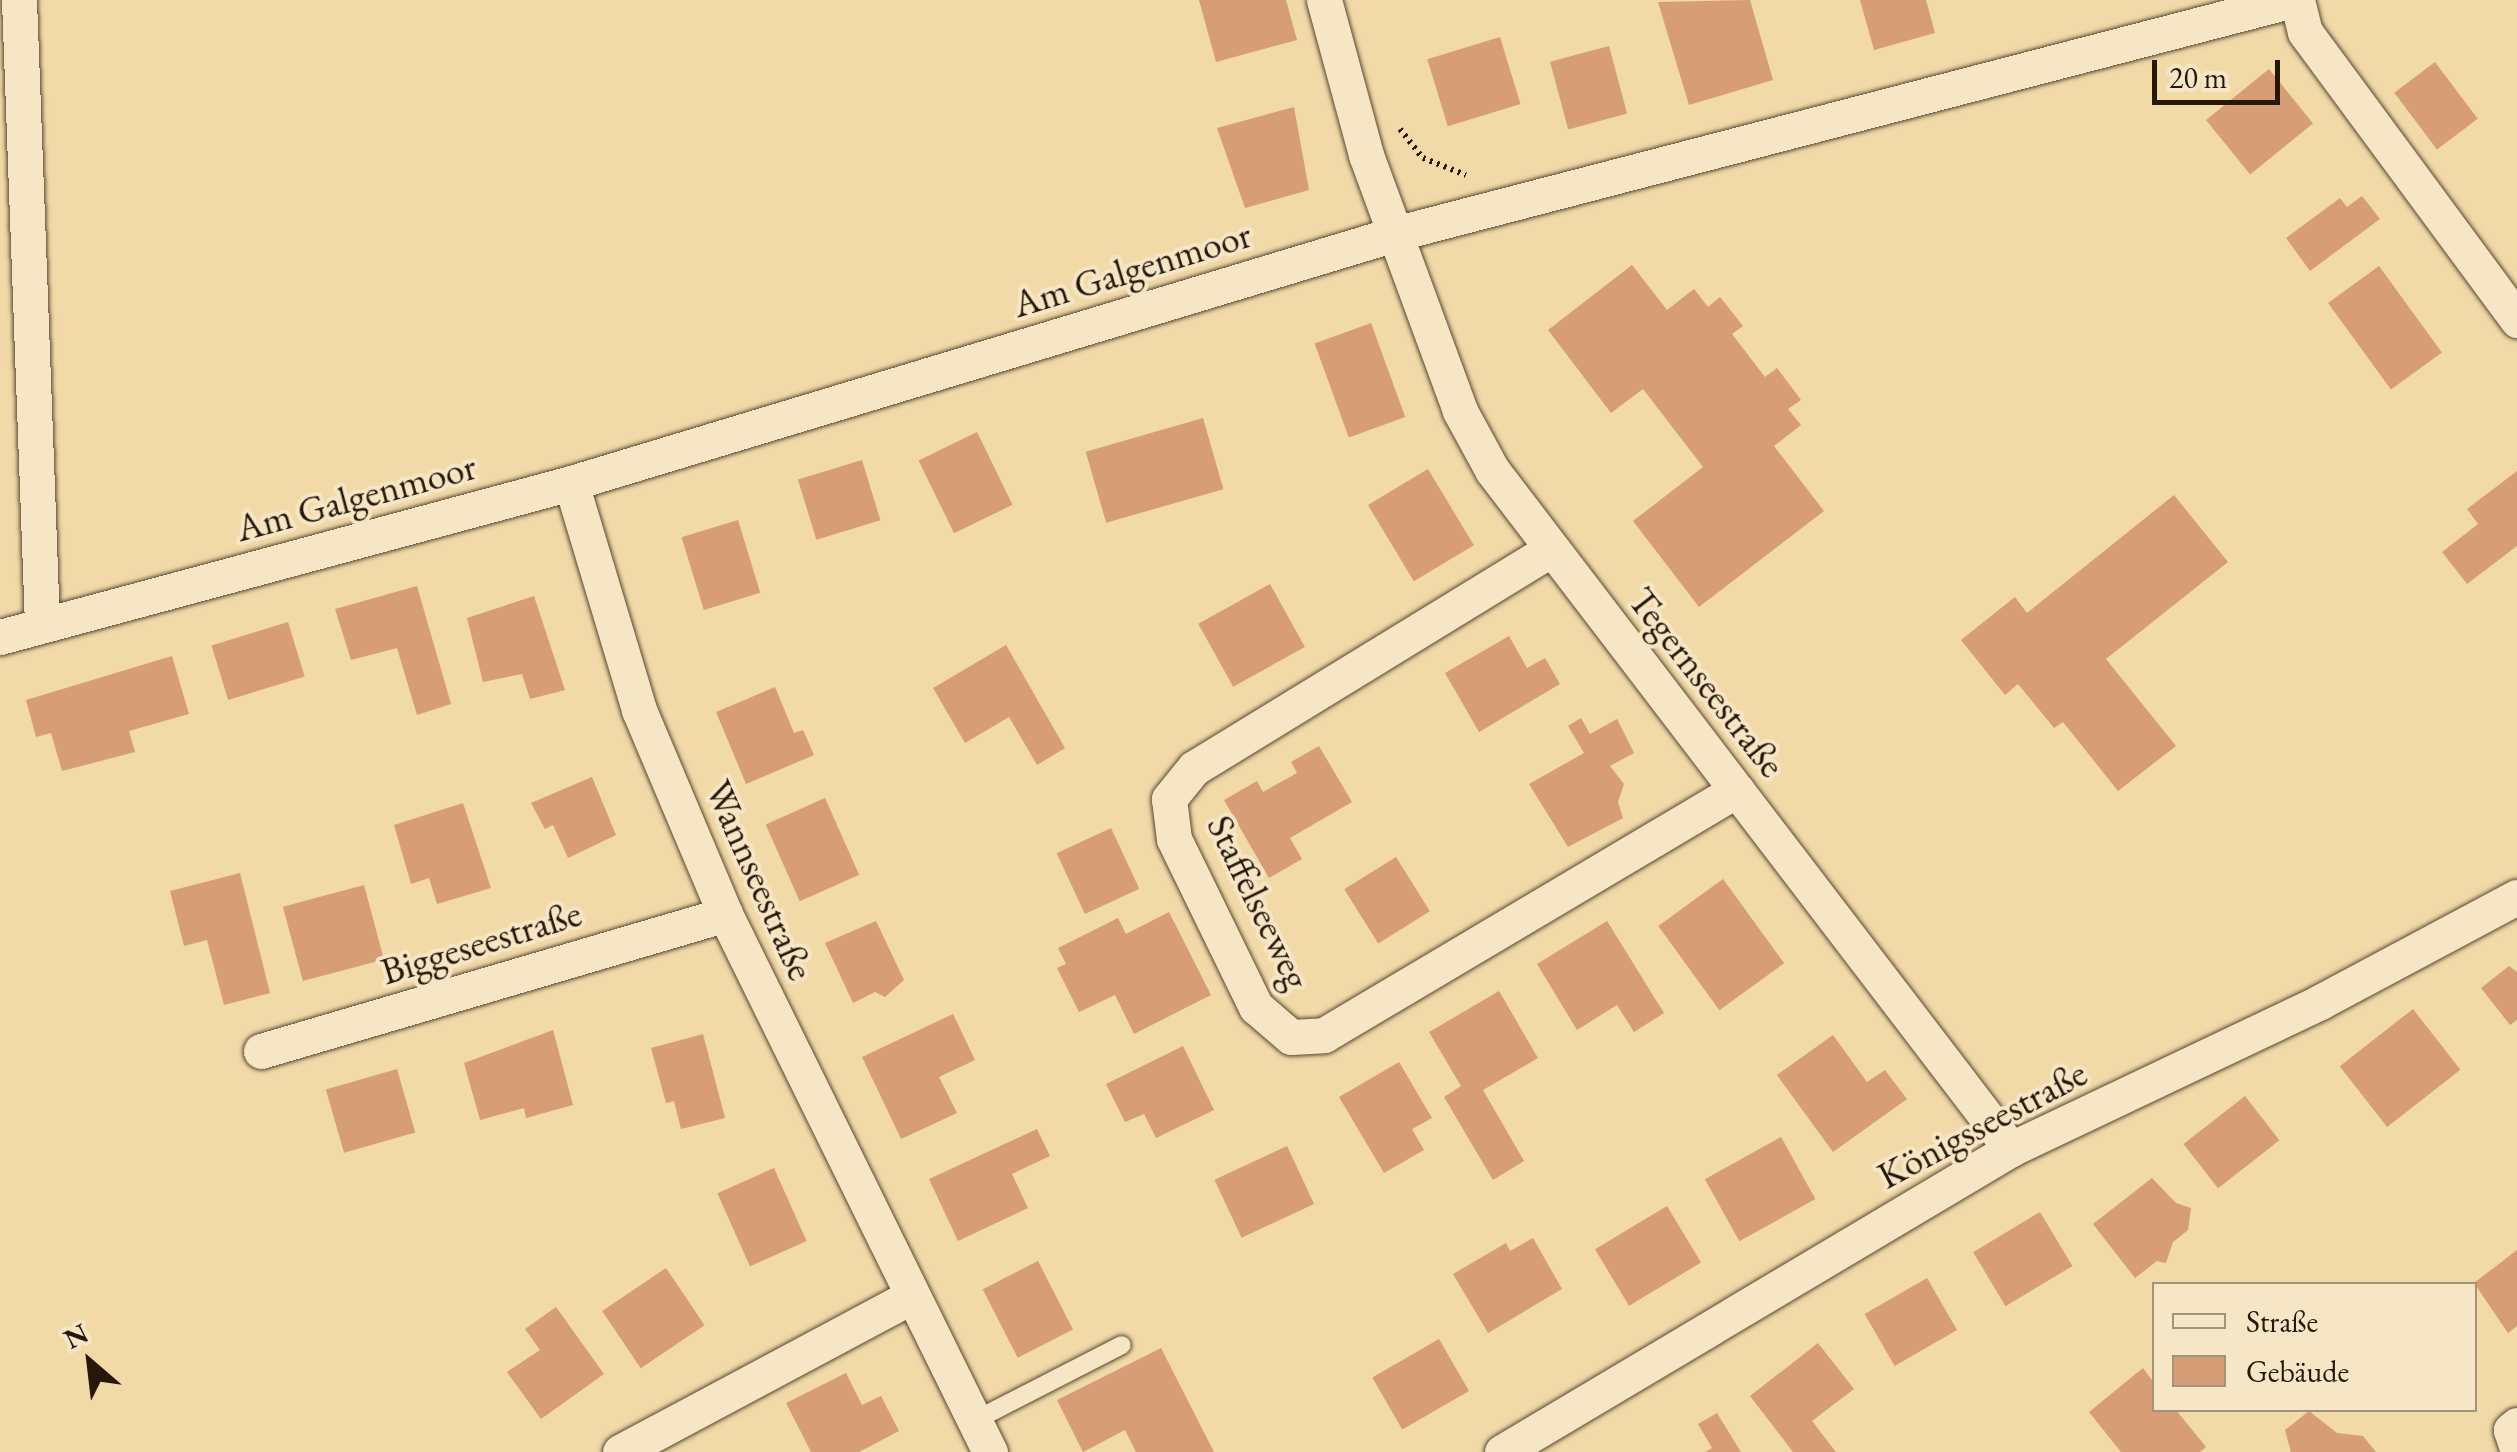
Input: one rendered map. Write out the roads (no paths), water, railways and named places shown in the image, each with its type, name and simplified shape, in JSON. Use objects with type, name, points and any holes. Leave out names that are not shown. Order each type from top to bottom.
[{"type":"street","points":[[19,0],[42,625]]},
{"type":"street","name":"Tegernseestraße","points":[[1324,0],[1366,156],[1398,232],[1460,411],[1492,470],[2011,1149]]},
{"type":"street","points":[[2295,0],[2305,32],[2517,320]]},
{"type":"street","name":"Am Galgenmoor","points":[[0,637],[571,483],[1398,232],[2295,0]]},
{"type":"street","name":"Wannseestraße","points":[[571,483],[639,710],[725,914],[910,1298],[990,1452]]},
{"type":"street","name":"Staffelseeweg","points":[[1550,550],[1194,768],[1169,799],[1174,840],[1256,1007],[1290,1037],[1324,1036],[1736,790]]},
{"type":"street","name":"Königsseestraße","points":[[1502,1452],[1549,1441],[2011,1149],[2320,1002],[2517,897]]},
{"type":"street","name":"Biggeseestraße","points":[[261,1051],[725,914]]},
{"type":"street","points":[[620,1452],[910,1298]]},
{"type":"street","points":[[2517,1425],[2511,1430],[2517,1449]]},
{"type":"lane","points":[[974,1420],[1122,1345]]}]
